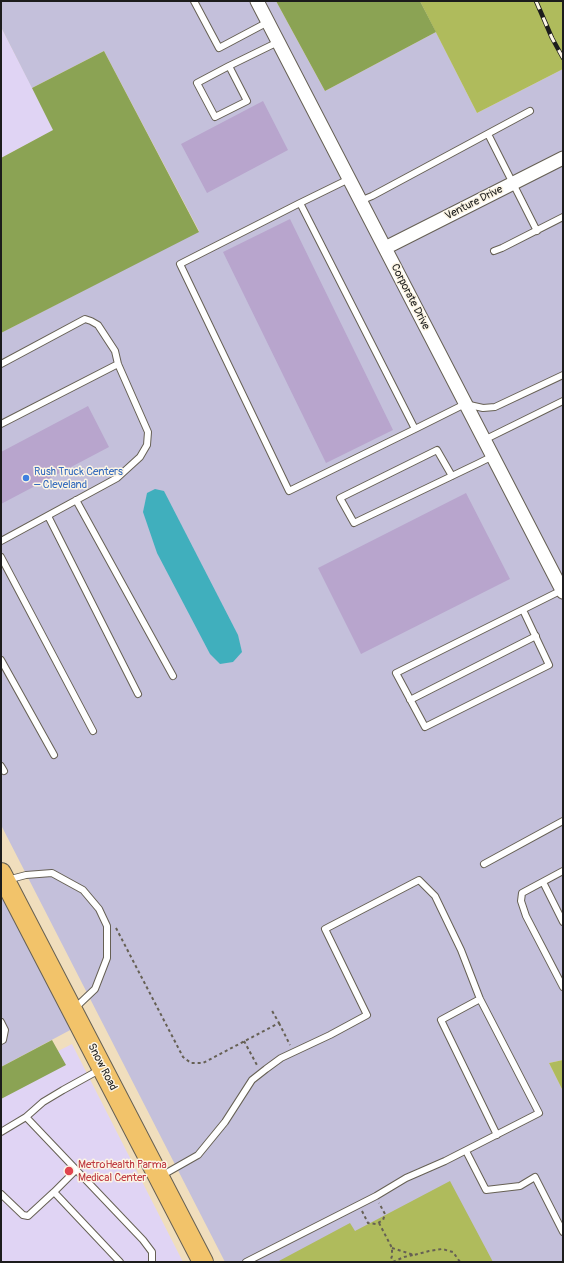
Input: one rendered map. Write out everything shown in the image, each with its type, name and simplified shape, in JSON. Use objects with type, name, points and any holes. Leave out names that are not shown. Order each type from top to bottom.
[{"type":"main road","name":"Snow Road","points":[[2,879],[73,1011],[203,1262]]},
{"type":"street","name":"Corporate Drive","points":[[257,1],[465,404],[561,585]]},
{"type":"street","name":"Venture Drive","points":[[385,248],[563,158]]},
{"type":"lane","points":[[194,1],[219,48],[268,22]]},
{"type":"lane","points":[[229,66],[247,101],[215,117],[197,83],[229,66],[278,42]]},
{"type":"lane","points":[[360,201],[530,111]]},
{"type":"lane","points":[[488,134],[537,231]]},
{"type":"lane","points":[[349,178],[180,264],[289,491],[465,404],[483,408],[495,407],[563,375]]},
{"type":"lane","points":[[300,203],[415,429]]},
{"type":"lane","points":[[494,251],[563,217]]},
{"type":"lane","points":[[1,364],[85,319],[91,321],[98,325],[115,351],[118,364],[148,432],[147,445],[140,457],[117,478],[1,541]]},
{"type":"lane","points":[[1,424],[118,364]]},
{"type":"lane","points":[[484,440],[563,401]]},
{"type":"lane","points":[[452,476],[437,450],[340,498],[354,523],[452,476],[493,456]]},
{"type":"lane","points":[[76,500],[173,676]]},
{"type":"lane","points":[[48,516],[138,694]]},
{"type":"lane","points":[[1,557],[93,731]]},
{"type":"lane","points":[[523,610],[549,665],[425,727],[396,673],[523,610],[561,585]]},
{"type":"lane","points":[[410,700],[536,636]]},
{"type":"lane","points":[[1,660],[54,755]]},
{"type":"lane","points":[[484,864],[563,821]]},
{"type":"lane","points":[[563,871],[522,893],[521,901],[526,916],[563,987]]},
{"type":"lane","points":[[2,879],[52,873],[83,890],[99,909],[107,926],[107,958],[95,989],[73,1011]]},
{"type":"lane","points":[[159,1177],[198,1155],[226,1122],[252,1080],[281,1058],[330,1035],[367,1015],[325,929],[419,880],[434,896],[461,950],[480,999],[540,1114],[406,1178],[376,1196],[246,1262]]},
{"type":"lane","points":[[543,882],[560,909],[563,922]]},
{"type":"lane","points":[[480,999],[441,1020],[497,1135]]},
{"type":"lane","points":[[1,1022],[5,1030],[3,1040],[1,1041]]},
{"type":"lane","points":[[1,1132],[26,1117],[44,1102],[63,1090],[102,1069]]},
{"type":"lane","points":[[26,1117],[143,1240],[152,1252],[152,1262]]},
{"type":"lane","points":[[466,1150],[486,1190],[520,1186],[534,1177],[563,1232]]},
{"type":"lane","points":[[1,1194],[23,1215],[28,1216],[76,1170]]},
{"type":"lane","points":[[54,1192],[120,1262]]},
{"type":"path","points":[[113,923],[183,1057],[191,1062],[203,1063],[278,1023]]},
{"type":"path","points":[[271,1009],[293,1052]]},
{"type":"path","points":[[244,1041],[261,1073]]},
{"type":"path","points":[[358,1205],[368,1223],[376,1224],[383,1220],[385,1214],[376,1196]]},
{"type":"path","points":[[379,1222],[392,1248],[390,1262]]},
{"type":"path","points":[[392,1248],[414,1255]]},
{"type":"path","points":[[393,1262],[404,1257],[442,1249],[453,1252],[460,1262]]},
{"type":"shaded area","points":[[1,1],[276,1],[325,91],[436,32],[477,113],[563,69],[563,1060],[549,1063],[563,1091],[563,1262],[225,1262],[1,825],[1,333],[199,231],[104,51],[32,88],[1,27]]},
{"type":"shaded area","points":[[1,27],[54,130],[1,158]]},
{"type":"shaded area","points":[[1,889],[74,1028],[1,1067]]},
{"type":"shaded area","name":"MetroHealth Parma Medical Center","points":[[72,1044],[183,1262],[1,1262],[1,1080]]},
{"type":"green space","points":[[276,1],[420,1],[436,32],[325,91]]},
{"type":"green space","points":[[420,1],[563,1],[563,69],[477,113]]},
{"type":"green space","points":[[104,51],[199,232],[1,333],[1,158],[53,130],[32,88]]},
{"type":"green space","points":[[52,1040],[66,1065],[1,1099],[1,1067]]},
{"type":"green space","points":[[563,1060],[563,1091],[549,1063]]},
{"type":"green space","points":[[450,1181],[493,1262],[277,1262],[350,1223],[355,1231]]},
{"type":"water","points":[[155,489],[164,491],[238,635],[242,652],[233,662],[220,664],[210,654],[157,553],[143,512],[147,493]]},
{"type":"building","points":[[263,101],[288,150],[207,193],[181,144]]},
{"type":"building","points":[[290,219],[393,430],[326,463],[223,252]]},
{"type":"building","name":"Rush Truck Centers – Cleveland","points":[[88,406],[109,447],[1,504],[1,452]]},
{"type":"building","points":[[466,493],[510,579],[361,654],[318,568]]},
{"type":"railway","points":[[536,1],[552,38],[563,58]]},
{"type":"place","name":"Rush Truck Centers – Cleveland","points":[[26,478]]},
{"type":"place","name":"MetroHealth Parma Medical Center","points":[[69,1171]]}]
